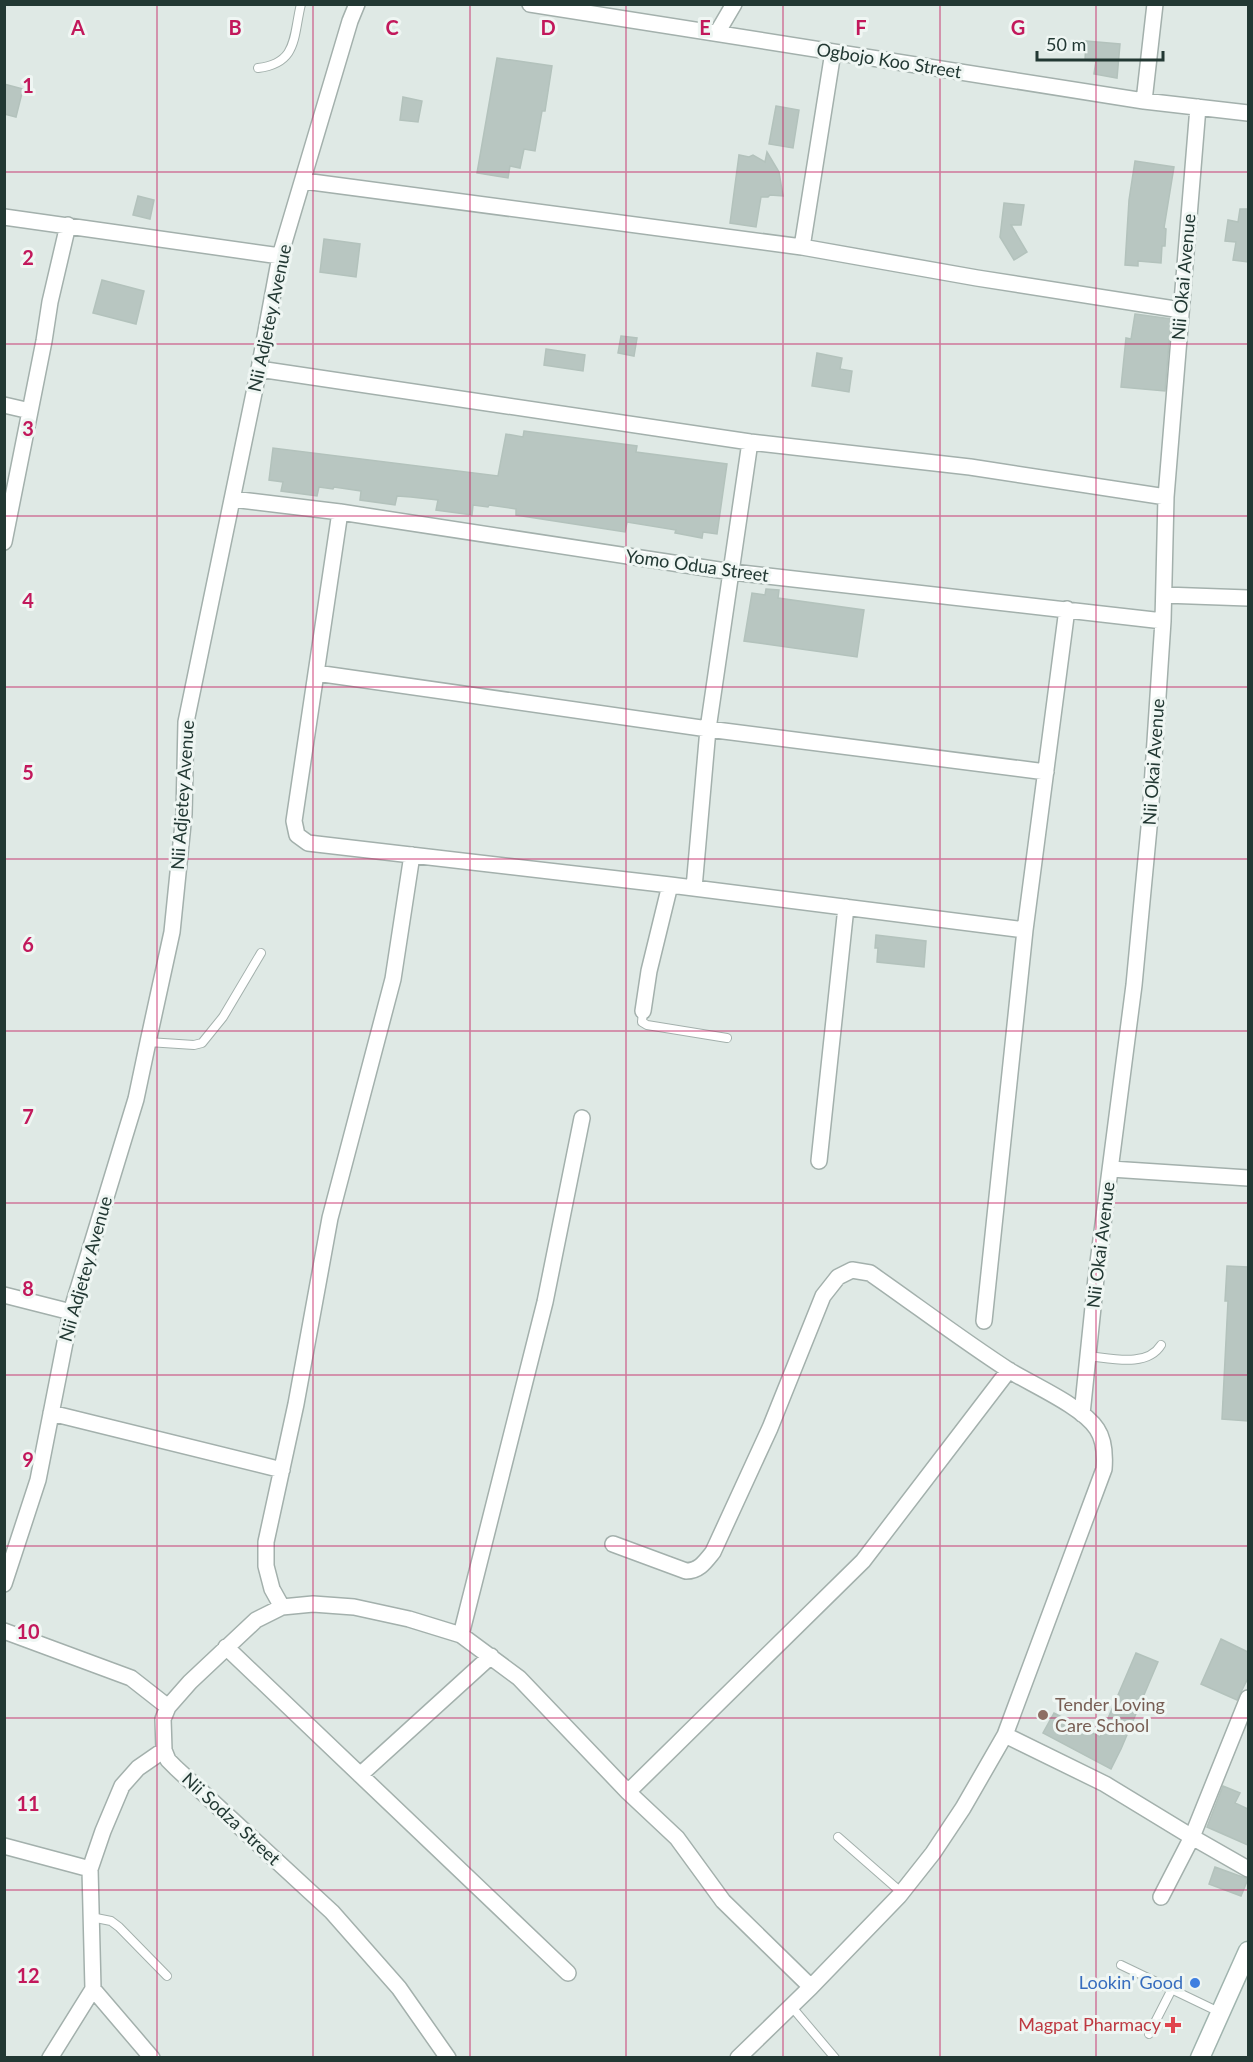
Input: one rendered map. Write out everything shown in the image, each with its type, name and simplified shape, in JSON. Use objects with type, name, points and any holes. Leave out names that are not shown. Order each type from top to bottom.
[{"type":"street","name":"Nii Adjetey Avenue","points":[[4,1584],[38,1480],[71,1312],[136,1099],[172,932],[184,814],[186,722],[280,256],[357,4]]},
{"type":"street","name":"Ogbojo Koo Street","points":[[530,4],[1144,101],[1248,113]]},
{"type":"street","points":[[717,33],[734,4]]},
{"type":"street","points":[[1144,101],[1155,4]]},
{"type":"street","points":[[802,247],[833,52]]},
{"type":"street","name":"Nii Okai Avenue","points":[[1082,1414],[1096,1278],[1134,985],[1147,851],[1163,621],[1167,497],[1198,106]]},
{"type":"street","points":[[304,181],[802,247],[977,278],[1181,310]]},
{"type":"street","points":[[4,217],[280,256]]},
{"type":"street","points":[[4,542],[50,302],[68,225]]},
{"type":"street","points":[[259,369],[750,442],[970,467],[1167,497]]},
{"type":"street","points":[[4,405],[30,411]]},
{"type":"street","points":[[694,888],[708,729],[750,442]]},
{"type":"street","name":"Yomo Odua Street","points":[[232,499],[340,512],[732,572],[1163,621]]},
{"type":"street","points":[[340,512],[294,821],[297,835],[308,843],[670,885],[1025,930]]},
{"type":"street","points":[[1164,595],[1248,598]]},
{"type":"street","points":[[984,1321],[1025,930],[1067,609]]},
{"type":"street","points":[[316,673],[708,729],[1046,772]]},
{"type":"street","points":[[282,1607],[272,1589],[266,1566],[266,1542],[330,1218],[393,979],[412,855]]},
{"type":"street","points":[[643,1011],[649,970],[670,885]]},
{"type":"street","points":[[819,1161],[846,908]]},
{"type":"street","points":[[461,1635],[545,1302],[582,1118]]},
{"type":"street","points":[[1111,1169],[1248,1178]]},
{"type":"street","points":[[613,1544],[687,1571],[696,1570],[705,1562],[712,1552],[770,1428],[823,1296],[838,1277],[852,1270],[870,1273],[1009,1371],[1082,1414],[1097,1428],[1101,1437],[1105,1454],[1104,1469],[1005,1735],[963,1808],[933,1853],[902,1893],[738,2058]]},
{"type":"street","points":[[4,1295],[71,1312]]},
{"type":"street","points":[[628,1792],[863,1561],[1009,1371]]},
{"type":"street","points":[[51,1413],[282,1470]]},
{"type":"street","points":[[50,2058],[93,1989],[90,1869],[122,1786],[138,1768],[164,1750],[163,1719],[168,1707],[226,1647],[256,1620],[282,1607],[314,1604],[354,1607],[409,1619],[461,1635],[491,1656],[519,1678],[628,1792],[677,1838],[723,1901],[811,1987]]},
{"type":"street","points":[[4,1631],[131,1678],[168,1707]]},
{"type":"street","points":[[226,1647],[568,1972]]},
{"type":"street","points":[[360,1775],[491,1656]]},
{"type":"street","points":[[1161,1898],[1192,1837],[1248,1698]]},
{"type":"street","points":[[1005,1735],[1105,1784],[1248,1869]]},
{"type":"street","name":"Nii Sodza Street","points":[[164,1750],[168,1760],[176,1768],[332,1912],[399,1988],[448,2058]]},
{"type":"street","points":[[4,1846],[90,1869]]},
{"type":"street","points":[[1200,2058],[1248,1955]]},
{"type":"street","points":[[93,1989],[152,2058]]},
{"type":"lane","points":[[258,68],[279,63],[290,53],[301,4]]},
{"type":"lane","points":[[148,1042],[194,1045],[202,1043],[223,1017],[261,952]]},
{"type":"lane","points":[[643,1011],[642,1022],[647,1025],[727,1038]]},
{"type":"lane","points":[[1088,1356],[1143,1359],[1159,1349],[1161,1345]]},
{"type":"lane","points":[[838,1837],[902,1893]]},
{"type":"lane","points":[[91,1917],[103,1918],[119,1927],[167,1976]]},
{"type":"lane","points":[[1121,1965],[1221,2012]]},
{"type":"lane","points":[[1149,2034],[1172,1989]]},
{"type":"lane","points":[[791,2006],[835,2058]]},
{"type":"building","points":[[1086,41],[1120,44],[1117,78],[1094,74],[1096,61],[1085,60]]},
{"type":"building","points":[[497,58],[552,66],[545,111],[542,111],[535,151],[524,149],[520,168],[510,166],[508,178],[477,173]]},
{"type":"building","points":[[4,84],[23,89],[16,117],[4,114]]},
{"type":"building","points":[[403,97],[422,101],[418,122],[400,120]]},
{"type":"building","points":[[776,106],[799,110],[793,148],[769,144]]},
{"type":"building","points":[[767,152],[779,172],[783,196],[761,197],[756,227],[730,223],[739,155],[749,157],[753,155],[765,162]]},
{"type":"building","points":[[1135,161],[1174,167],[1161,263],[1138,261],[1138,266],[1125,265],[1129,200]]},
{"type":"building","points":[[138,196],[154,200],[150,219],[133,215]]},
{"type":"building","points":[[1004,203],[1024,205],[1021,225],[1011,225],[1027,252],[1014,260],[1000,237]]},
{"type":"building","points":[[1240,209],[1248,209],[1248,262],[1233,260],[1236,242],[1225,241],[1228,220],[1238,222]]},
{"type":"building","points":[[324,239],[360,244],[356,277],[320,272]]},
{"type":"building","points":[[102,280],[144,291],[136,324],[93,313]]},
{"type":"building","points":[[1135,314],[1171,319],[1165,391],[1121,387],[1126,338],[1131,339]]},
{"type":"building","points":[[621,336],[637,338],[634,356],[618,353]]},
{"type":"building","points":[[546,349],[585,355],[583,371],[544,365]]},
{"type":"building","points":[[817,353],[842,358],[840,369],[852,371],[849,392],[812,386]]},
{"type":"building","points":[[524,431],[637,446],[636,452],[727,464],[717,534],[703,532],[702,538],[675,533],[676,530],[627,522],[625,532],[516,515],[516,509],[489,505],[488,507],[473,505],[472,515],[436,510],[438,500],[397,496],[395,505],[360,500],[361,491],[334,487],[333,489],[319,487],[317,496],[281,491],[283,482],[269,480],[273,448],[498,476],[506,434],[523,437]]},
{"type":"building","points":[[766,589],[779,590],[778,598],[864,610],[857,657],[744,641],[752,593],[765,595]]},
{"type":"building","points":[[876,935],[926,941],[924,967],[877,962]]},
{"type":"building","points":[[1227,1266],[1248,1267],[1248,1421],[1222,1419],[1228,1301],[1225,1301]]},
{"type":"building","points":[[1221,1639],[1248,1652],[1248,1678],[1237,1700],[1201,1684]]},
{"type":"building","points":[[1136,1653],[1158,1662],[1111,1769],[1043,1733],[1054,1713],[1100,1737]]},
{"type":"building","points":[[1223,1786],[1240,1793],[1235,1803],[1248,1809],[1248,1845],[1207,1827]]},
{"type":"building","points":[[1215,1867],[1248,1879],[1241,1896],[1209,1884]]},
{"type":"place","name":"Tender Loving Care School","points":[[1043,1715]]},
{"type":"place","name":"Lookin' Good","points":[[1195,1983]]},
{"type":"place","name":"Magpat Pharmacy","points":[[1173,2025]]}]
